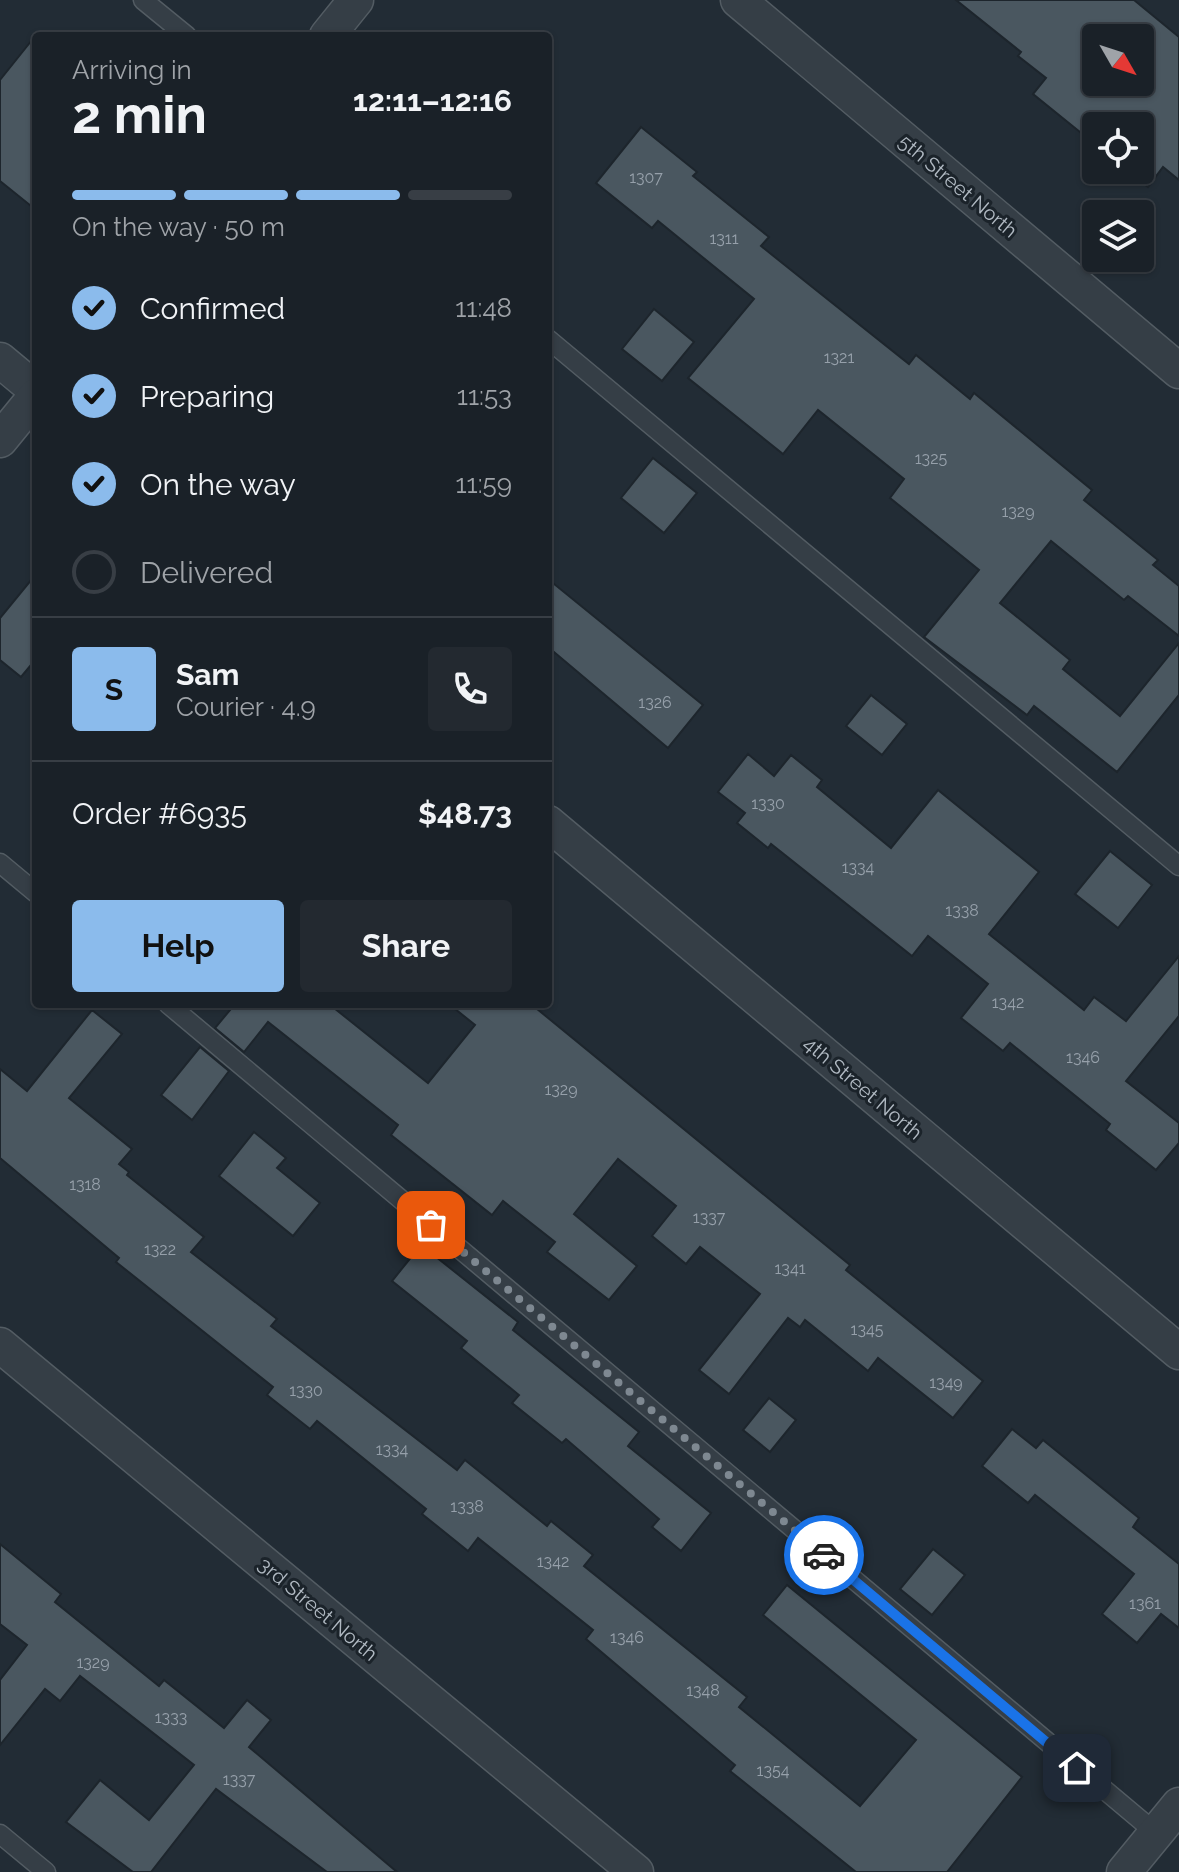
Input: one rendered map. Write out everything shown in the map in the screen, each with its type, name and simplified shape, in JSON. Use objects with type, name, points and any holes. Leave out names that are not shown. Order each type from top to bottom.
[{"type":"street","points":[[330,32],[356,0]]},
{"type":"street","name":"5th Street North","points":[[738,0],[1179,371]]},
{"type":"street","points":[[0,360],[32,389]]},
{"type":"street","points":[[0,440],[32,398]]},
{"type":"street","name":"4th Street North","points":[[552,826],[1179,1352]]},
{"type":"street","name":"3rd Street North","points":[[0,1345],[636,1872]]},
{"type":"street","points":[[1124,1872],[1179,1805]]},
{"type":"lane","points":[[143,0],[182,32]]},
{"type":"lane","points":[[552,342],[1179,866]]},
{"type":"lane","points":[[0,863],[32,890]]},
{"type":"lane","points":[[173,1008],[1156,1833]]},
{"type":"lane","points":[[0,1834],[46,1872]]},
{"type":"building","points":[[956,0],[1134,0],[1179,37],[1179,180],[1163,167],[1154,179],[1154,112],[1082,112],[1082,134],[1033,94],[1046,78],[1018,56],[1021,52]]},
{"type":"building","points":[[32,40],[32,207],[0,181],[0,80]]},
{"type":"building","points":[[641,127],[697,172],[693,176],[769,237],[761,246],[909,364],[916,355],[970,399],[974,393],[1092,490],[1084,500],[1158,560],[1153,565],[1179,586],[1179,636],[1128,596],[1124,600],[1051,541],[1000,603],[1070,660],[1063,669],[1120,716],[1179,643],[1179,695],[1117,772],[1034,706],[1027,715],[924,637],[979,570],[890,498],[904,479],[818,410],[783,454],[688,378],[754,299],[658,221],[652,228],[596,183]]},
{"type":"building","points":[[654,309],[694,342],[662,381],[622,349]]},
{"type":"building","points":[[653,458],[697,493],[664,533],[621,498]]},
{"type":"building","points":[[32,579],[32,664],[21,677],[0,660],[0,618]]},
{"type":"building","points":[[552,582],[703,705],[668,748],[552,650]]},
{"type":"building","points":[[871,695],[907,724],[882,755],[846,726]]},
{"type":"building","points":[[748,754],[774,776],[791,755],[822,780],[817,787],[891,848],[938,790],[1039,872],[989,934],[1084,1010],[1094,997],[1126,1021],[1179,956],[1179,1016],[1126,1081],[1179,1123],[1179,1143],[1156,1170],[1106,1130],[1110,1124],[1010,1043],[1003,1051],[961,1018],[988,984],[928,936],[912,956],[771,844],[768,848],[737,823],[745,813],[718,792]]},
{"type":"building","points":[[1110,851],[1152,885],[1118,928],[1075,894]]},
{"type":"building","points":[[232,1008],[334,1008],[428,1083],[475,1025],[454,1008],[536,1008],[850,1265],[846,1270],[983,1381],[953,1418],[878,1358],[868,1371],[805,1320],[800,1327],[788,1318],[729,1394],[699,1370],[760,1294],[700,1247],[686,1264],[652,1236],[676,1206],[618,1159],[574,1214],[637,1266],[609,1300],[547,1252],[555,1242],[503,1201],[492,1215],[391,1135],[398,1125],[268,1022],[244,1052],[215,1028]]},
{"type":"building","points":[[92,1010],[122,1034],[69,1098],[132,1149],[119,1164],[129,1172],[127,1175],[204,1237],[191,1252],[277,1319],[271,1326],[457,1470],[465,1460],[547,1526],[551,1521],[593,1555],[584,1566],[747,1697],[739,1707],[860,1806],[916,1740],[763,1615],[787,1585],[1022,1777],[947,1872],[856,1872],[730,1771],[735,1765],[586,1639],[593,1630],[478,1538],[468,1551],[422,1514],[426,1509],[317,1421],[310,1429],[267,1395],[273,1387],[116,1262],[119,1258],[0,1158],[0,1069],[27,1091]]},
{"type":"building","points":[[200,1047],[229,1071],[192,1120],[161,1095]]},
{"type":"building","points":[[254,1132],[286,1158],[277,1168],[320,1203],[293,1236],[219,1176]]},
{"type":"building","points":[[421,1245],[518,1322],[513,1330],[639,1432],[628,1446],[711,1513],[681,1551],[652,1527],[659,1519],[566,1439],[562,1443],[512,1403],[519,1395],[461,1348],[467,1341],[392,1281]]},
{"type":"building","points":[[769,1398],[796,1420],[770,1452],[743,1430]]},
{"type":"building","points":[[1012,1429],[1036,1448],[1043,1440],[1139,1518],[1133,1527],[1179,1564],[1179,1628],[1161,1614],[1137,1643],[1102,1614],[1134,1574],[1035,1495],[1028,1503],[982,1466]]},
{"type":"building","points":[[0,1544],[61,1594],[55,1602],[159,1686],[164,1680],[224,1728],[247,1700],[271,1720],[249,1747],[397,1872],[327,1872],[216,1789],[151,1872],[133,1872],[66,1822],[100,1780],[149,1820],[194,1765],[80,1676],[60,1701],[45,1689],[0,1745],[0,1680],[27,1645],[0,1624]]},
{"type":"building","points":[[933,1549],[965,1575],[932,1615],[900,1589]]},
{"type":"way so far","points":[[431,1225],[824,1555]]},
{"type":"route","points":[[824,1555],[1077,1768]]}]
